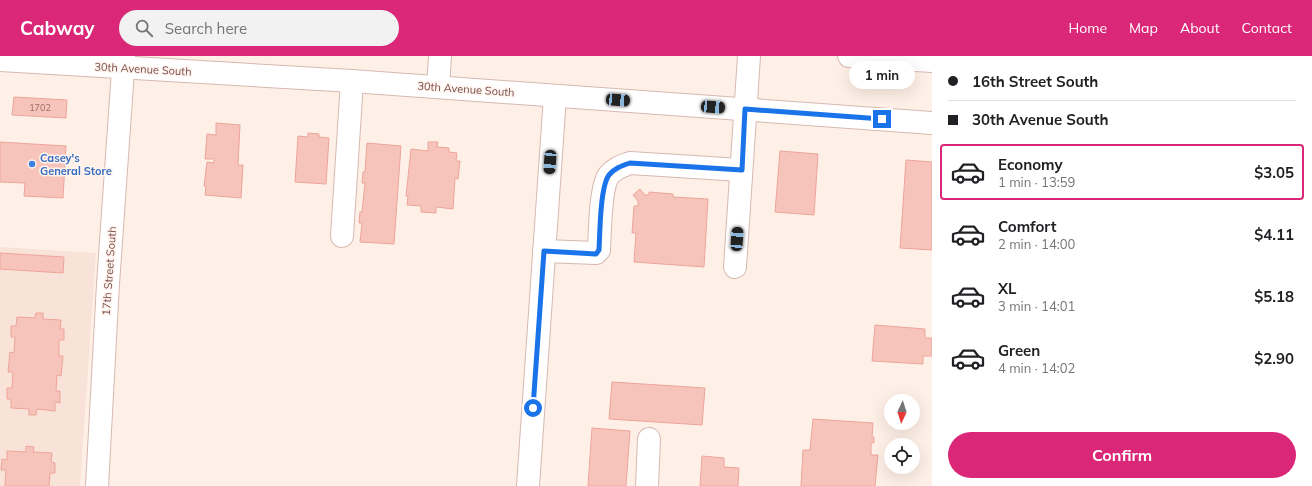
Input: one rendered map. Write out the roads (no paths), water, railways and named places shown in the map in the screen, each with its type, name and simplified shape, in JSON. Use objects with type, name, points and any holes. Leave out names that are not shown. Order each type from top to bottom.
[{"type":"street","points":[[438,87],[440,56]]},
{"type":"street","points":[[735,267],[749,56]]},
{"type":"street","points":[[849,56],[932,61]]},
{"type":"street","name":"30th Avenue South","points":[[0,60],[124,62],[352,81],[932,123]]},
{"type":"street","name":"17th Street South","points":[[97,486],[108,284],[124,62]]},
{"type":"street","points":[[342,236],[352,81]]},
{"type":"street","points":[[528,486],[555,96]]},
{"type":"street","points":[[544,251],[596,254],[599,250],[604,186],[608,176],[618,167],[630,163],[742,170]]},
{"type":"street","points":[[647,486],[649,439]]},
{"type":"place","name":"Casey's General Store","points":[[32,164]]}]
